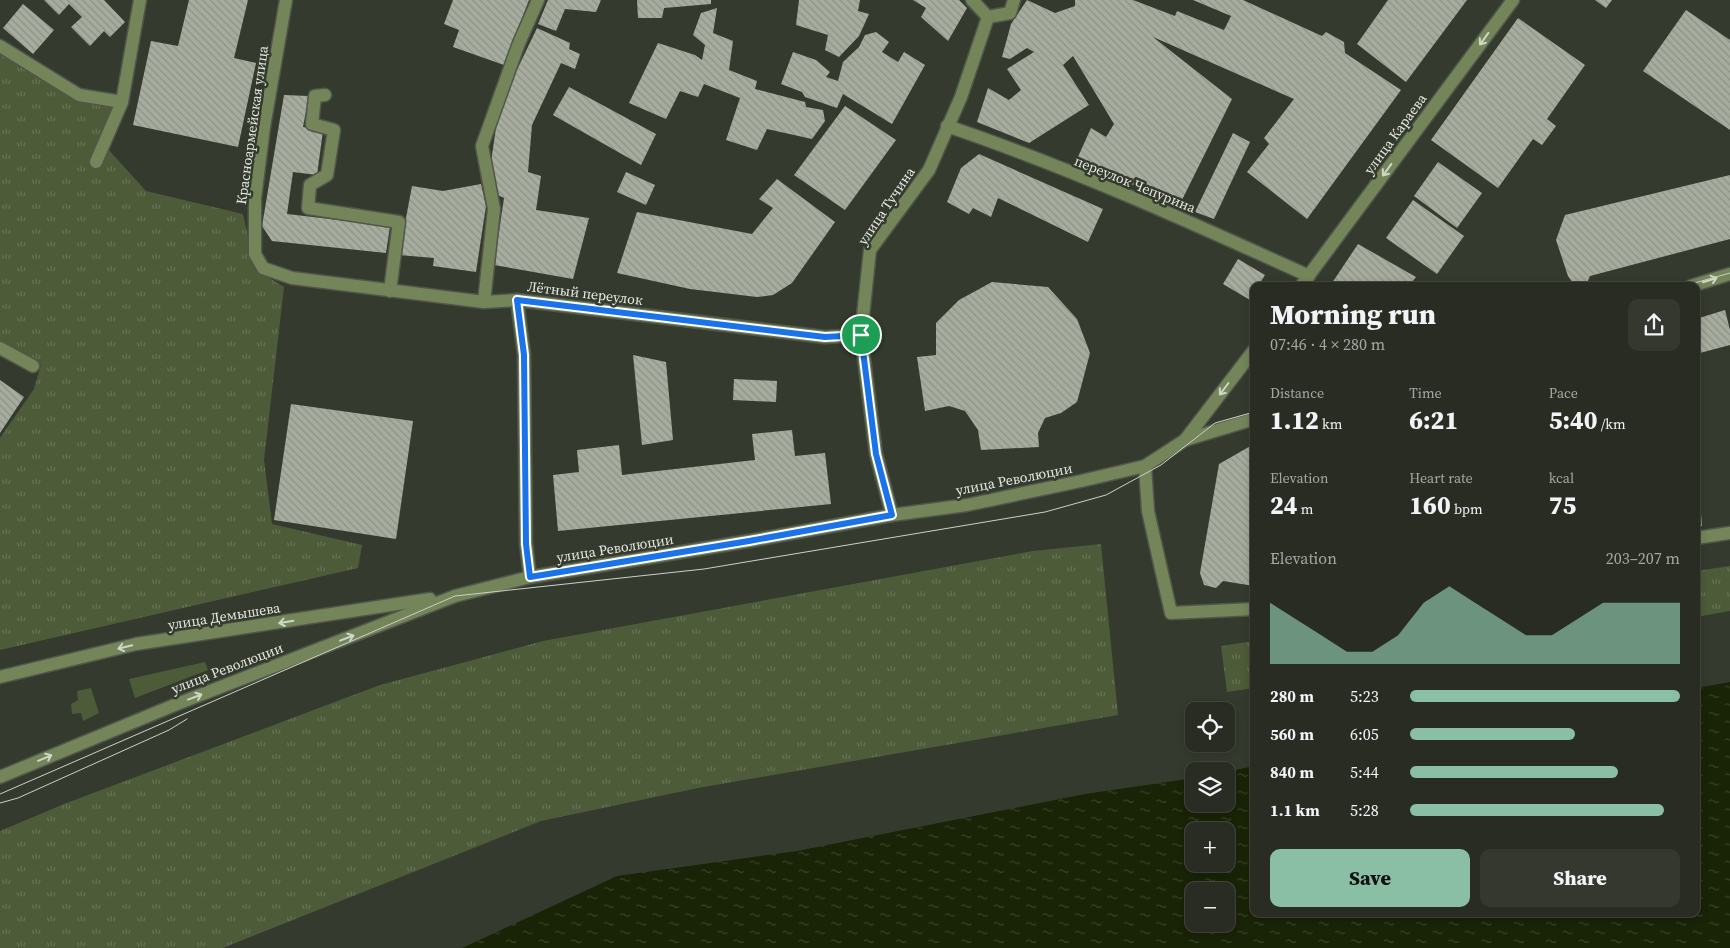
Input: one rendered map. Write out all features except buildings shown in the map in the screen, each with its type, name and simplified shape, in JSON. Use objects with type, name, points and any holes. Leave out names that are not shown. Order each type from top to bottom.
[{"type":"street","points":[[96,162],[122,102],[140,0]]},
{"type":"street","name":"Красноармейская улица","points":[[255,254],[255,198],[264,127],[286,0]]},
{"type":"street","points":[[484,302],[494,209],[482,146],[519,43],[538,0]]},
{"type":"street","points":[[972,0],[988,16],[1010,12],[1014,0]]},
{"type":"street","name":"улица Караева","points":[[1305,281],[1513,0]]},
{"type":"street","name":"улица Тучина","points":[[892,515],[876,454],[861,335],[870,250],[929,170],[961,97],[988,16]]},
{"type":"street","points":[[0,46],[79,95],[122,102]]},
{"type":"street","points":[[325,95],[315,96],[312,124],[334,130],[326,175],[310,185],[308,208],[399,222],[390,291]]},
{"type":"street","name":"переулок Чепурина","points":[[947,126],[1011,148],[1180,217],[1305,281]]},
{"type":"street","name":"Лётный переулок","points":[[255,254],[263,268],[292,278],[484,302],[517,300],[825,337],[861,335]]},
{"type":"street","points":[[1700,283],[1730,274]]},
{"type":"street","points":[[517,300],[524,355],[526,544],[530,577]]},
{"type":"street","points":[[0,348],[33,366]]},
{"type":"street","points":[[1185,440],[1250,355]]},
{"type":"street","name":"улица Революции","points":[[0,777],[176,704],[455,596],[530,577],[892,515],[967,505],[1145,466],[1185,440],[1250,420]]},
{"type":"street","points":[[1145,466],[1148,511],[1171,613],[1250,609]]},
{"type":"street","points":[[1700,537],[1730,533]]},
{"type":"street","name":"улица Демышева","points":[[0,678],[136,644],[455,596]]},
{"type":"green space","points":[[0,42],[120,111],[106,147],[146,191],[243,214],[255,269],[284,287],[264,460],[272,524],[362,545],[358,568],[0,650],[0,438],[34,389],[41,365],[0,343]]},
{"type":"green space","points":[[1101,544],[1118,715],[698,788],[541,821],[223,948],[0,948],[0,831],[64,804],[380,685],[543,641],[1033,551]]},
{"type":"green space","points":[[1730,566],[1730,611],[1700,616],[1700,570]]},
{"type":"green space","points":[[1250,642],[1250,689],[1227,692],[1221,646]]},
{"type":"green space","points":[[205,662],[208,670],[135,698],[129,679]]},
{"type":"green space","points":[[91,688],[99,713],[83,721],[81,713],[72,714],[71,704],[78,700],[77,691]]},
{"type":"water","points":[[1730,682],[1730,948],[462,948],[617,876],[797,851],[1085,794],[1185,779],[1185,812],[1235,812],[1235,770],[1250,767],[1250,917],[1700,917],[1700,687]]},
{"type":"tram line","points":[[1698,282],[1730,273]]},
{"type":"tram line","points":[[0,794],[455,596],[704,569],[1045,512],[1106,495],[1161,465],[1215,423],[1250,413]]},
{"type":"tram line","points":[[0,803],[18,798],[169,730],[187,719]]},
{"type":"route","points":[[517,300],[825,337],[861,335],[876,454],[892,515],[530,577],[526,544],[524,355],[517,300]]}]
